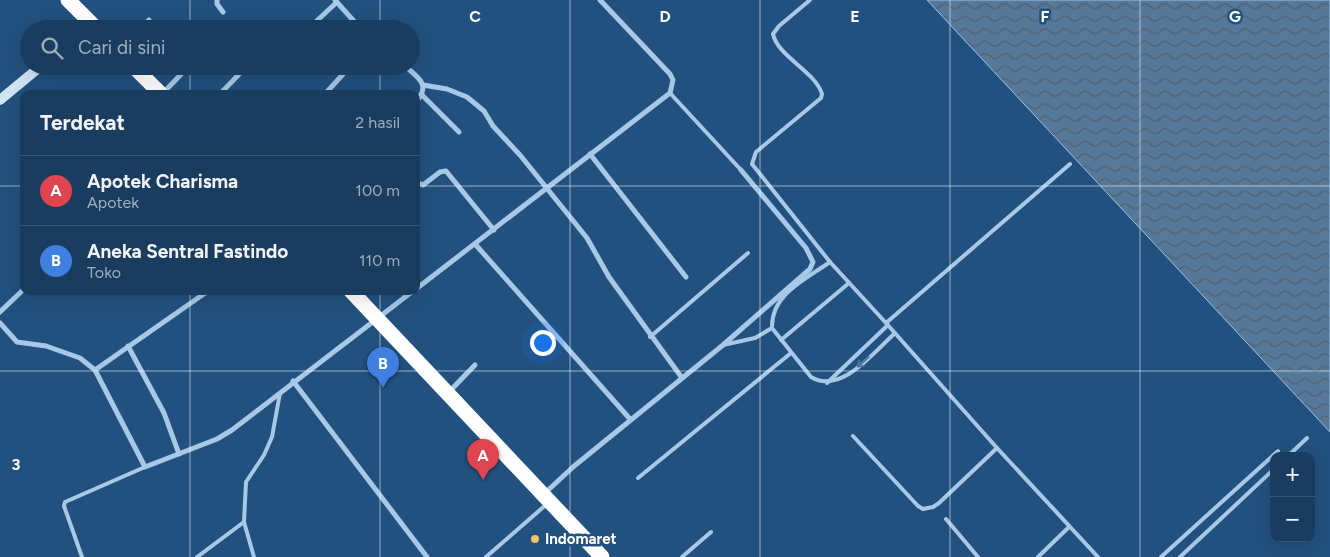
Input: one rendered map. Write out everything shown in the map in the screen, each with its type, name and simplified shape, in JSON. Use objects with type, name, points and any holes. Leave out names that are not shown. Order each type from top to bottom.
[{"type":"highway","points":[[68,0],[86,20]]},
{"type":"highway","points":[[142,75],[158,90]]},
{"type":"highway","points":[[355,295],[602,557]]},
{"type":"street","points":[[217,0],[217,4],[223,12]]},
{"type":"street","points":[[420,286],[670,93],[673,80],[670,74],[600,0]]},
{"type":"street","points":[[317,20],[336,1],[353,20]]},
{"type":"street","points":[[0,100],[30,75]]},
{"type":"street","points":[[166,90],[180,75]]},
{"type":"street","points":[[224,90],[238,75]]},
{"type":"street","points":[[329,90],[342,75]]},
{"type":"street","points":[[415,75],[423,85],[420,97]]},
{"type":"street","points":[[423,85],[447,89],[474,101],[587,238],[609,277],[650,338],[682,378]]},
{"type":"street","points":[[422,95],[459,132]]},
{"type":"street","points":[[590,154],[686,277]]},
{"type":"street","points":[[546,499],[573,467],[723,345],[760,310],[810,269],[813,262],[806,248],[741,170]]},
{"type":"street","points":[[420,184],[423,185],[440,172],[446,171],[494,230]]},
{"type":"street","points":[[475,244],[630,420]]},
{"type":"street","points":[[0,312],[20,293]]},
{"type":"street","points":[[95,370],[202,295]]},
{"type":"street","points":[[0,323],[12,338],[21,344],[46,346],[64,354],[80,358],[95,370],[145,467],[217,439],[232,430],[293,381],[408,295]]},
{"type":"street","points":[[0,302],[6,306]]},
{"type":"street","points":[[128,346],[164,413],[178,454]]},
{"type":"street","points":[[448,394],[475,365]]},
{"type":"street","points":[[293,381],[427,557]]},
{"type":"lane","points":[[810,0],[779,26],[773,34],[778,44],[818,86],[822,94],[821,98],[756,152],[752,164],[830,262],[1098,557]]},
{"type":"lane","points":[[670,93],[741,170]]},
{"type":"lane","points":[[827,383],[887,324],[1070,164]]},
{"type":"lane","points":[[650,338],[748,254]]},
{"type":"lane","points":[[830,262],[783,296],[772,316],[772,328],[811,377],[819,382],[827,383],[845,376],[895,333]]},
{"type":"lane","points":[[781,340],[849,283]]},
{"type":"lane","points":[[723,345],[755,338],[772,328]]},
{"type":"lane","points":[[638,478],[791,353]]},
{"type":"lane","points":[[254,557],[244,522],[246,482],[264,456],[272,437],[280,392]]},
{"type":"lane","points":[[853,436],[918,506],[923,509],[933,507],[939,503],[997,448]]},
{"type":"lane","points":[[1292,452],[1307,438]]},
{"type":"lane","points":[[1161,557],[1278,451]]},
{"type":"lane","points":[[82,557],[64,506],[65,502],[145,467]]},
{"type":"lane","points":[[1180,557],[1270,473]]},
{"type":"lane","points":[[486,557],[546,499]]},
{"type":"lane","points":[[946,519],[978,557]]},
{"type":"lane","points":[[197,557],[244,522]]},
{"type":"lane","points":[[1038,557],[1069,527]]},
{"type":"lane","points":[[682,557],[711,532]]},
{"type":"water","points":[[927,0],[1330,0],[1330,432]]},
{"type":"place","name":"Aneka Sentral Fastindo","points":[[383,388]]},
{"type":"place","name":"Apotek Charisma","points":[[483,480]]},
{"type":"place","name":"Indomaret","points":[[535,539]]}]
